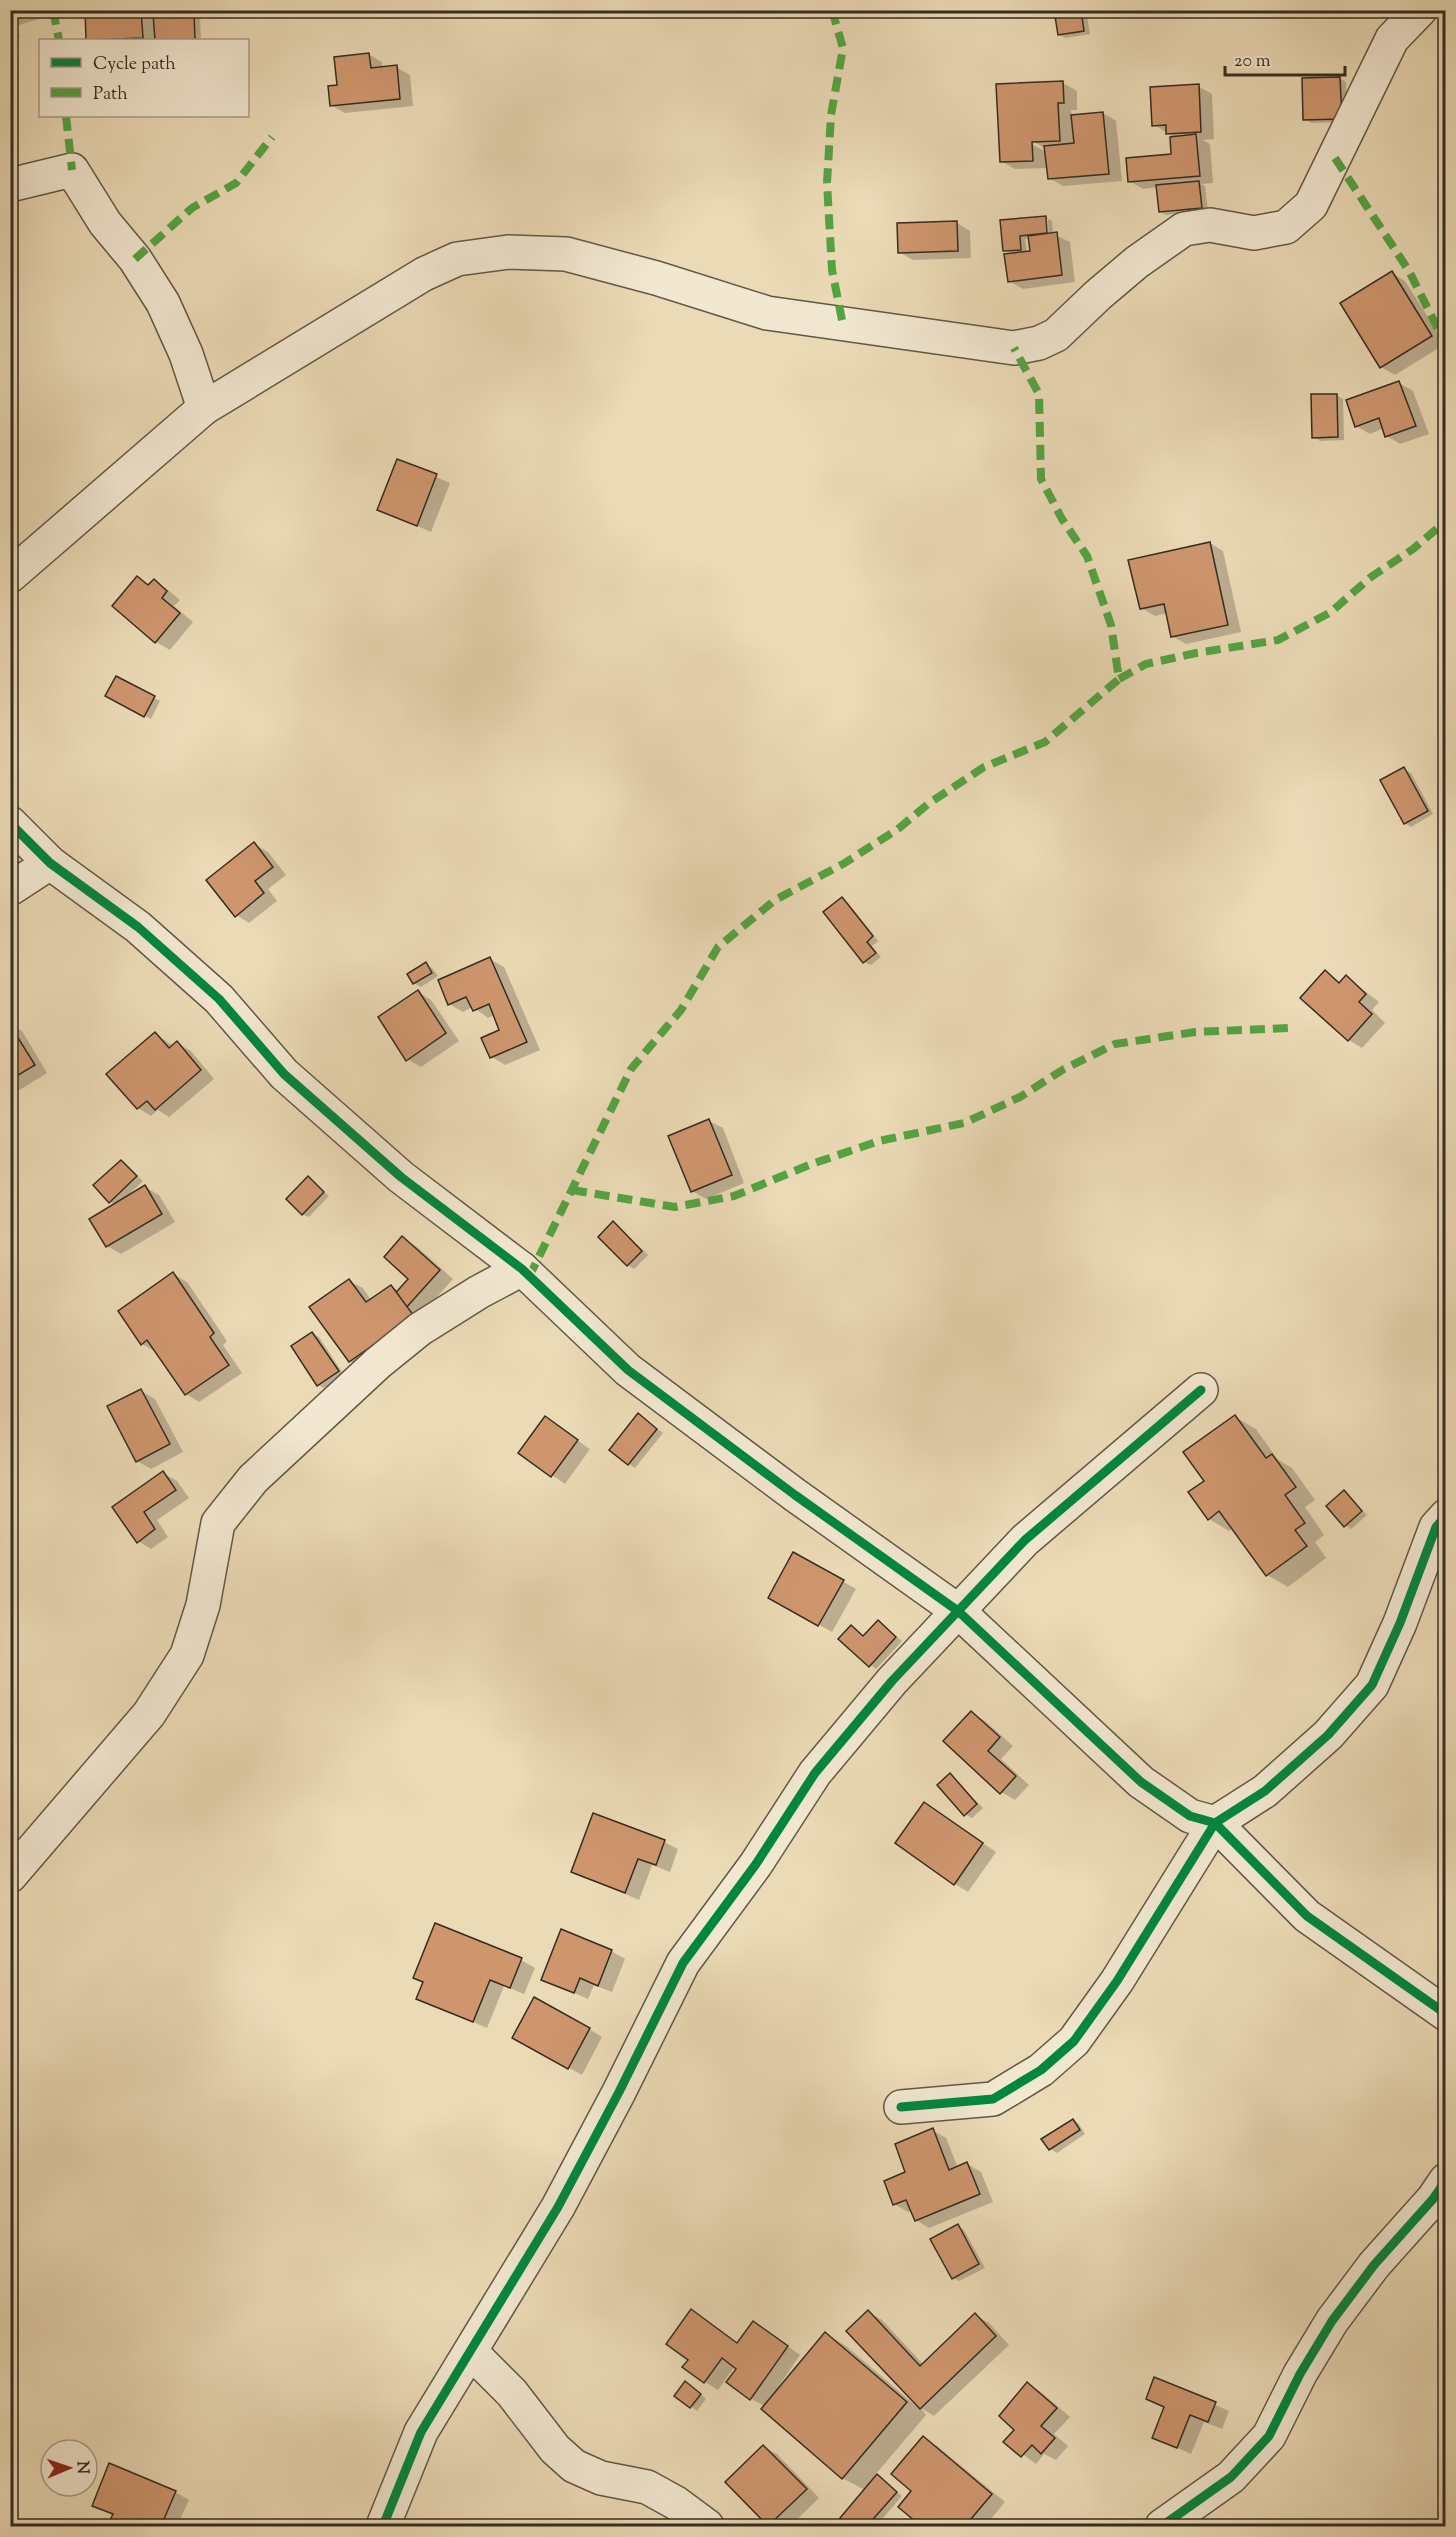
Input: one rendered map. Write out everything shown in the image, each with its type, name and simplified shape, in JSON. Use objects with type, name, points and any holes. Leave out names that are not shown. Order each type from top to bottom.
[{"type":"street","points":[[10,576],[204,408],[424,274],[457,259],[508,252],[566,254],[656,278],[767,314],[1014,348],[1039,343],[1056,336],[1113,282],[1184,229],[1210,225],[1254,233],[1286,227],[1311,205],[1392,39],[1420,10]]},
{"type":"street","points":[[10,185],[72,170],[105,224],[135,258],[163,303],[186,354],[204,408]]},
{"type":"street","points":[[10,823],[50,863],[138,927],[219,999],[284,1074],[401,1177],[522,1269],[628,1370],[795,1495],[958,1611],[1142,1782],[1190,1816],[1215,1823],[1307,1916],[1446,2014]]},
{"type":"street","points":[[10,889],[50,863]]},
{"type":"street","points":[[10,1876],[149,1714],[187,1655],[203,1605],[218,1523],[253,1479],[378,1364],[420,1329],[479,1292],[522,1269]]},
{"type":"street","points":[[383,2526],[421,2433],[472,2353],[558,2207],[619,2092],[683,1963],[756,1864],[815,1773],[892,1681],[1024,1540],[1201,1390]]},
{"type":"street","points":[[901,2107],[993,2098],[1041,2070],[1074,2042],[1117,1981],[1215,1823],[1265,1791],[1328,1735],[1372,1685],[1400,1623],[1436,1527],[1446,1516]]},
{"type":"street","points":[[1162,2526],[1231,2476],[1269,2436],[1300,2374],[1332,2321],[1374,2265],[1433,2199],[1446,2180]]},
{"type":"street","points":[[472,2353],[512,2393],[555,2449],[574,2466],[601,2478],[647,2487],[676,2503],[707,2526]]},
{"type":"building","points":[[85,10],[141,10],[143,38],[86,39]]},
{"type":"building","points":[[1054,10],[1081,10],[1084,31],[1058,35]]},
{"type":"building","points":[[194,12],[195,39],[155,39],[153,14]]},
{"type":"building","points":[[369,53],[371,68],[397,65],[400,99],[330,106],[328,86],[337,85],[334,57]]},
{"type":"building","points":[[1340,77],[1342,119],[1303,120],[1302,78]]},
{"type":"building","points":[[1063,81],[1064,103],[1058,103],[1060,141],[1032,142],[1033,161],[1000,162],[996,84]]},
{"type":"building","points":[[1199,84],[1201,132],[1166,134],[1166,125],[1152,126],[1150,87]]},
{"type":"building","points":[[1103,112],[1109,174],[1048,179],[1044,146],[1074,143],[1071,115]]},
{"type":"building","points":[[1196,134],[1200,176],[1128,182],[1126,158],[1171,154],[1170,137]]},
{"type":"building","points":[[1199,181],[1202,208],[1159,212],[1156,185]]},
{"type":"building","points":[[1046,216],[1047,233],[1020,236],[1021,250],[1003,251],[1000,220]]},
{"type":"building","points":[[957,221],[958,251],[898,253],[897,223]]},
{"type":"building","points":[[1057,232],[1062,275],[1008,282],[1004,254],[1030,251],[1028,236]]},
{"type":"building","points":[[1392,271],[1432,336],[1380,368],[1340,303]]},
{"type":"building","points":[[1399,381],[1416,426],[1385,437],[1379,418],[1355,427],[1346,400]]},
{"type":"building","points":[[1311,394],[1337,394],[1338,437],[1312,438]]},
{"type":"building","points":[[397,459],[437,474],[417,526],[377,510]]},
{"type":"building","points":[[1210,542],[1228,625],[1171,637],[1164,604],[1140,609],[1128,560]]},
{"type":"building","points":[[137,576],[148,585],[154,579],[167,591],[162,598],[180,613],[155,643],[112,606]]},
{"type":"building","points":[[116,676],[155,696],[144,717],[105,696]]},
{"type":"building","points":[[1404,767],[1428,811],[1404,824],[1380,780]]},
{"type":"building","points":[[254,842],[273,867],[255,881],[264,893],[235,917],[206,880]]},
{"type":"building","points":[[842,897],[873,936],[867,942],[876,953],[863,963],[823,912]]},
{"type":"building","points":[[490,957],[527,1042],[490,1058],[481,1038],[499,1030],[489,1004],[473,1011],[466,997],[448,1005],[438,980]]},
{"type":"building","points":[[426,962],[432,973],[413,984],[407,974]]},
{"type":"building","points":[[1325,970],[1339,983],[1346,975],[1366,994],[1359,1002],[1372,1014],[1348,1041],[1300,998]]},
{"type":"building","points":[[418,990],[446,1033],[406,1061],[378,1017]]},
{"type":"building","points":[[10,1025],[35,1065],[10,1080]]},
{"type":"building","points":[[155,1032],[169,1048],[177,1041],[201,1070],[155,1110],[147,1101],[137,1109],[106,1074]]},
{"type":"building","points":[[709,1119],[732,1175],[691,1192],[668,1136]]},
{"type":"building","points":[[121,1160],[137,1176],[109,1203],[93,1185]]},
{"type":"building","points":[[308,1176],[324,1192],[302,1215],[286,1199]]},
{"type":"building","points":[[145,1185],[162,1214],[106,1247],[89,1219]]},
{"type":"building","points":[[613,1221],[642,1251],[627,1266],[598,1237]]},
{"type":"building","points":[[402,1236],[440,1270],[405,1309],[392,1297],[408,1279],[384,1257]]},
{"type":"building","points":[[173,1272],[214,1333],[210,1337],[229,1365],[185,1395],[147,1340],[141,1345],[118,1311]]},
{"type":"building","points":[[349,1279],[366,1302],[391,1285],[414,1316],[349,1362],[309,1307]]},
{"type":"building","points":[[312,1332],[339,1371],[317,1386],[291,1346]]},
{"type":"building","points":[[141,1389],[170,1444],[136,1462],[107,1406]]},
{"type":"building","points":[[638,1413],[657,1429],[628,1465],[609,1450]]},
{"type":"building","points":[[1235,1415],[1266,1458],[1272,1454],[1296,1487],[1285,1495],[1305,1523],[1295,1530],[1307,1546],[1266,1576],[1219,1511],[1208,1520],[1188,1492],[1204,1481],[1183,1452]]},
{"type":"building","points":[[545,1416],[578,1440],[551,1477],[518,1453]]},
{"type":"building","points":[[163,1471],[176,1490],[144,1512],[155,1529],[137,1543],[112,1507]]},
{"type":"building","points":[[1344,1490],[1362,1511],[1344,1527],[1326,1506]]},
{"type":"building","points":[[793,1552],[844,1580],[818,1626],[768,1598]]},
{"type":"building","points":[[878,1620],[896,1637],[869,1667],[838,1639],[851,1625],[863,1636]]},
{"type":"building","points":[[971,1711],[1000,1737],[988,1751],[1016,1776],[1000,1794],[943,1741]]},
{"type":"building","points":[[950,1773],[977,1804],[964,1816],[937,1785]]},
{"type":"building","points":[[924,1802],[983,1843],[954,1885],[895,1843]]},
{"type":"building","points":[[593,1813],[665,1840],[656,1865],[638,1859],[625,1893],[571,1872]]},
{"type":"building","points":[[435,1923],[522,1958],[510,1988],[490,1980],[473,2022],[416,1999],[423,1982],[413,1978]]},
{"type":"building","points":[[561,1929],[612,1950],[598,1986],[580,1978],[574,1993],[541,1980]]},
{"type":"building","points":[[534,1997],[590,2028],[568,2069],[512,2038]]},
{"type":"building","points":[[1073,2119],[1080,2130],[1049,2150],[1041,2139]]},
{"type":"building","points":[[933,2128],[949,2170],[967,2162],[980,2194],[915,2221],[906,2200],[893,2205],[884,2181],[905,2172],[895,2144]]},
{"type":"building","points":[[958,2224],[979,2264],[952,2279],[930,2239]]},
{"type":"building","points":[[691,2309],[737,2343],[753,2321],[788,2346],[750,2400],[726,2382],[736,2369],[722,2358],[704,2383],[682,2367],[688,2360],[666,2344]]},
{"type":"building","points":[[868,2310],[920,2366],[975,2313],[996,2336],[920,2409],[846,2331]]},
{"type":"building","points":[[825,2332],[907,2402],[842,2479],[761,2409]]},
{"type":"building","points":[[1154,2377],[1216,2402],[1208,2422],[1190,2415],[1177,2448],[1152,2438],[1164,2407],[1146,2399]]},
{"type":"building","points":[[685,2381],[701,2394],[690,2408],[674,2396]]},
{"type":"building","points":[[1027,2382],[1057,2408],[1041,2426],[1055,2438],[1041,2454],[1032,2445],[1021,2457],[1003,2442],[1014,2430],[999,2416]]},
{"type":"building","points":[[923,2436],[992,2494],[965,2526],[921,2526],[898,2507],[911,2491],[891,2474]]},
{"type":"building","points":[[763,2445],[807,2489],[768,2526],[725,2482]]},
{"type":"building","points":[[109,2463],[176,2491],[161,2526],[107,2526],[113,2514],[92,2506],[95,2498],[99,2498],[99,2488]]},
{"type":"building","points":[[877,2474],[897,2492],[867,2526],[849,2526],[840,2518]]},
{"type":"marked path","points":[[53,10],[59,39]]},
{"type":"marked path","points":[[832,10],[843,48],[831,115],[827,183],[832,270],[843,325]]},
{"type":"marked path","points":[[66,117],[72,170]]},
{"type":"marked path","points":[[135,259],[192,208],[236,183],[272,137]]},
{"type":"marked path","points":[[1335,158],[1409,271],[1446,345]]},
{"type":"marked path","points":[[529,1277],[631,1069],[681,1010],[718,947],[775,900],[843,864],[898,829],[928,804],[984,767],[1045,742],[1119,679],[1111,625],[1087,556],[1062,519],[1041,479],[1039,394],[1014,348]]},
{"type":"marked path","points":[[1119,679],[1146,664],[1196,653],[1278,640],[1331,612],[1371,577],[1413,549],[1446,521]]},
{"type":"marked path","points":[[572,1190],[675,1207],[734,1196],[809,1165],[879,1141],[964,1123],[1020,1097],[1064,1069],[1115,1044],[1195,1032],[1288,1028]]},
{"type":"cycle path","points":[[10,823],[50,863],[138,927],[219,999],[284,1074],[401,1177],[522,1269],[628,1370],[795,1495],[958,1611],[1141,1782],[1190,1816],[1215,1823],[1265,1791],[1328,1735],[1372,1685],[1400,1623],[1436,1527],[1446,1516]]},
{"type":"cycle path","points":[[383,2526],[421,2432],[558,2207],[619,2092],[683,1963],[756,1864],[815,1773],[892,1681],[1025,1540],[1201,1390]]},
{"type":"cycle path","points":[[901,2107],[993,2099],[1041,2070],[1074,2041],[1117,1981],[1215,1823],[1307,1916],[1446,2014]]},
{"type":"cycle path","points":[[1162,2526],[1231,2477],[1269,2436],[1300,2374],[1332,2321],[1374,2265],[1433,2199],[1446,2180]]}]
